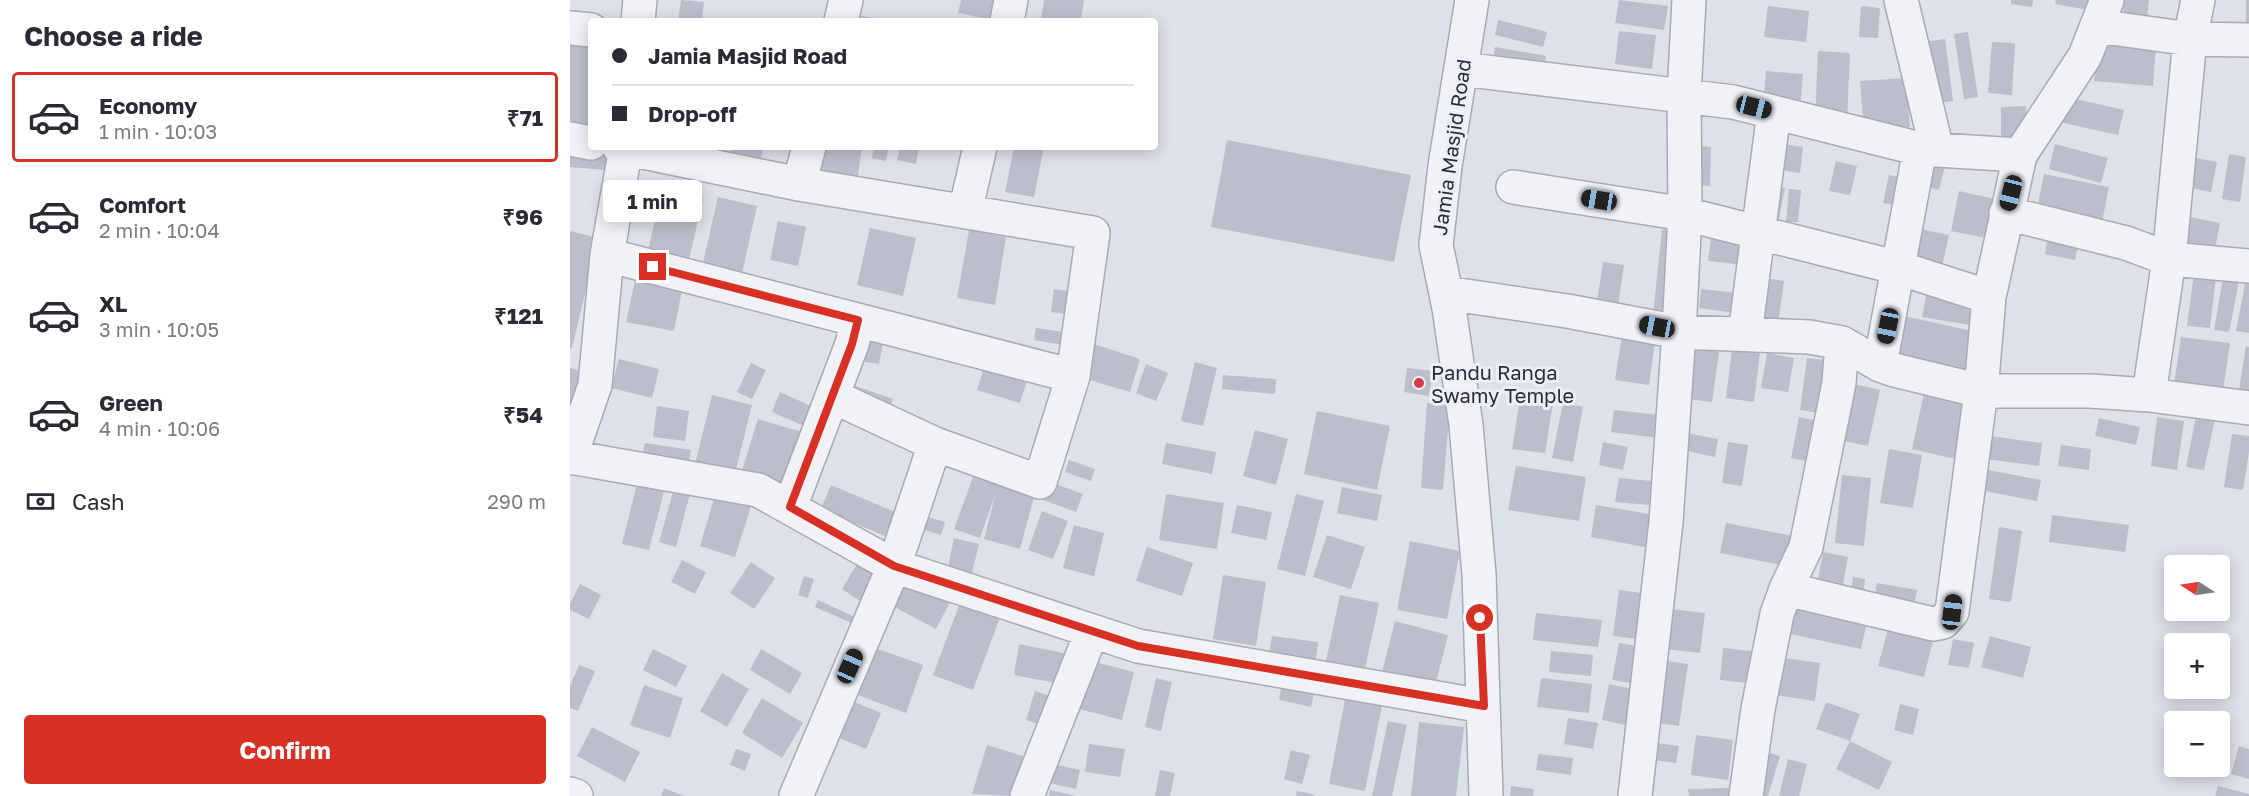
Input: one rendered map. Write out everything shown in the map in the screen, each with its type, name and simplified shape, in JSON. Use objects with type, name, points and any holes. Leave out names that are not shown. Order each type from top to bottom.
[{"type":"street","points":[[638,18],[640,0]]},
{"type":"street","points":[[842,18],[846,0]]},
{"type":"street","points":[[1008,18],[1011,0]]},
{"type":"street","name":"Jamia Masjid Road","points":[[1472,0],[1445,166],[1436,244],[1446,293],[1466,425],[1479,574],[1486,796]]},
{"type":"street","points":[[1635,796],[1666,522],[1679,332],[1685,214],[1684,95],[1689,0]]},
{"type":"street","points":[[1880,365],[1899,268],[1929,150],[1901,0]]},
{"type":"street","points":[[2149,395],[2169,259],[2190,39],[2198,0]]},
{"type":"street","points":[[1786,589],[1933,624],[1943,622],[1952,612],[1981,391],[1989,297],[2020,154],[2085,56],[2102,13],[2190,39],[2249,40]]},
{"type":"street","points":[[570,28],[588,30]]},
{"type":"street","points":[[1462,69],[1733,102],[1929,150],[2020,154]]},
{"type":"street","points":[[1745,334],[1774,112]]},
{"type":"street","points":[[570,140],[588,143]]},
{"type":"street","points":[[623,150],[607,255],[595,385],[570,458],[758,490],[894,566],[1138,646],[1484,706]]},
{"type":"street","points":[[637,150],[800,184],[1093,233],[1073,376],[1040,482],[935,444],[832,396]]},
{"type":"street","points":[[800,184],[808,150]]},
{"type":"street","points":[[965,212],[979,150]]},
{"type":"street","points":[[1513,187],[1685,214],[1899,268],[1989,297]]},
{"type":"street","points":[[2006,213],[2126,243],[2169,259],[2249,266]]},
{"type":"street","points":[[607,255],[1073,376]]},
{"type":"street","points":[[1446,293],[1567,311],[1679,332],[1809,338],[1842,343],[1880,365],[1894,370],[1981,391],[2090,391],[2149,395],[2249,408]]},
{"type":"street","points":[[790,507],[852,344],[858,320]]},
{"type":"street","points":[[1746,796],[1758,709],[1777,614],[1806,547],[1839,383],[1842,343]]},
{"type":"street","points":[[796,796],[894,566],[935,444]]},
{"type":"street","points":[[1027,796],[1092,631]]},
{"type":"street","points":[[570,794],[576,796]]},
{"type":"building","points":[[681,0],[704,2],[702,18],[678,18]]},
{"type":"building","points":[[961,0],[996,0],[992,18],[958,13]]},
{"type":"building","points":[[1044,0],[1084,0],[1081,18],[1041,18]]},
{"type":"building","points":[[1619,0],[1668,6],[1664,30],[1615,23]]},
{"type":"building","points":[[2011,0],[2033,0],[2032,7],[2011,4]]},
{"type":"building","points":[[2056,0],[2090,0],[2088,10],[2055,4]]},
{"type":"building","points":[[2124,0],[2149,0],[2146,29],[2122,27]]},
{"type":"building","points":[[2246,0],[2249,0],[2249,33],[2246,34]]},
{"type":"building","points":[[1768,6],[1809,11],[1806,42],[1764,37]]},
{"type":"building","points":[[1861,6],[1880,8],[1878,38],[1859,37]]},
{"type":"building","points":[[856,15],[876,18],[856,18]]},
{"type":"building","points":[[1498,20],[1547,32],[1543,47],[1495,35]]},
{"type":"building","points":[[1619,31],[1656,35],[1652,69],[1615,64]]},
{"type":"building","points":[[1968,32],[1978,97],[1964,99],[1954,34]]},
{"type":"building","points":[[570,37],[588,39],[588,150],[619,150],[616,171],[570,167]]},
{"type":"building","points":[[1945,39],[1953,101],[1932,104],[1924,42]]},
{"type":"building","points":[[2097,39],[2156,44],[2153,86],[2094,81]]},
{"type":"building","points":[[1992,42],[2015,43],[2012,95],[1988,93]]},
{"type":"building","points":[[1495,47],[1546,56],[1542,75],[1492,66]]},
{"type":"building","points":[[1818,51],[1850,53],[1847,122],[1815,121]]},
{"type":"building","points":[[1766,71],[1803,74],[1800,111],[1763,108]]},
{"type":"building","points":[[1906,78],[1910,127],[1864,131],[1860,81]]},
{"type":"building","points":[[2066,97],[2124,110],[2118,135],[2060,122]]},
{"type":"building","points":[[2026,106],[2027,145],[2001,146],[2001,107]]},
{"type":"building","points":[[1227,140],[1411,175],[1394,262],[1211,227]]},
{"type":"building","points":[[1776,143],[1803,147],[1800,173],[1772,169]]},
{"type":"building","points":[[2055,144],[2108,158],[2101,183],[2049,169]]},
{"type":"building","points":[[1699,146],[1711,147],[1710,186],[1697,185]]},
{"type":"building","points":[[731,150],[763,150],[759,172],[728,167]]},
{"type":"building","points":[[820,150],[862,150],[856,189],[814,183]]},
{"type":"building","points":[[873,150],[888,150],[886,161],[872,158]]},
{"type":"building","points":[[899,150],[918,150],[916,164],[897,160]]},
{"type":"building","points":[[1013,150],[1043,150],[1034,197],[1005,192]]},
{"type":"building","points":[[2229,154],[2246,157],[2240,202],[2222,199]]},
{"type":"building","points":[[1924,157],[1946,162],[1939,190],[1917,184]]},
{"type":"building","points":[[2191,157],[2217,162],[2211,192],[2186,187]]},
{"type":"building","points":[[1836,161],[1857,166],[1850,195],[1829,191]]},
{"type":"building","points":[[2044,174],[2109,187],[2101,227],[2036,214]]},
{"type":"building","points":[[1889,175],[1906,178],[1900,206],[1883,203]]},
{"type":"building","points":[[1773,186],[1785,188],[1777,228],[1766,226]]},
{"type":"building","points":[[662,189],[703,199],[688,264],[647,255]]},
{"type":"building","points":[[1789,189],[1801,190],[1798,222],[1786,222]]},
{"type":"building","points":[[1959,191],[1995,199],[1987,238],[1951,231]]},
{"type":"building","points":[[718,197],[757,206],[742,273],[703,263]]},
{"type":"building","points":[[2185,216],[2220,223],[2213,260],[2178,253]]},
{"type":"building","points":[[778,221],[806,227],[798,266],[770,260]]},
{"type":"building","points":[[870,228],[916,238],[903,296],[857,285]]},
{"type":"building","points":[[1916,228],[1949,235],[1940,276],[1906,269]]},
{"type":"building","points":[[1662,229],[1679,230],[1670,318],[1653,316]]},
{"type":"building","points":[[969,230],[1006,237],[995,305],[957,298]]},
{"type":"building","points":[[2049,230],[2080,236],[2075,260],[2045,254]]},
{"type":"building","points":[[570,231],[598,238],[572,348],[570,348]]},
{"type":"building","points":[[1711,237],[1748,241],[1745,265],[1708,261]]},
{"type":"building","points":[[1603,262],[1624,265],[1617,312],[1596,308]]},
{"type":"building","points":[[2249,269],[2249,333],[2236,331]]},
{"type":"building","points":[[2194,274],[2216,277],[2210,328],[2187,326]]},
{"type":"building","points":[[1760,277],[1784,281],[1778,325],[1754,322]]},
{"type":"building","points":[[2223,278],[2239,281],[2229,332],[2214,330]]},
{"type":"building","points":[[1929,279],[1982,288],[1975,326],[1922,317]]},
{"type":"building","points":[[635,281],[682,290],[674,331],[626,322]]},
{"type":"building","points":[[1054,289],[1083,293],[1080,316],[1051,312]]},
{"type":"building","points":[[1701,289],[1738,293],[1736,313],[1699,308]]},
{"type":"building","points":[[1899,315],[1977,332],[1968,370],[1891,353]]},
{"type":"building","points":[[1036,328],[1064,332],[1063,345],[1034,340]]},
{"type":"building","points":[[1623,330],[1656,335],[1649,385],[1615,380]]},
{"type":"building","points":[[871,334],[884,337],[879,364],[865,362]]},
{"type":"building","points":[[2181,337],[2230,343],[2222,398],[2173,392]]},
{"type":"building","points":[[1094,344],[1140,359],[1130,392],[1083,378]]},
{"type":"building","points":[[2246,346],[2249,347],[2249,405],[2237,403]]},
{"type":"building","points":[[1686,347],[1719,352],[1712,402],[1679,398]]},
{"type":"building","points":[[1732,349],[1760,352],[1754,402],[1726,398]]},
{"type":"building","points":[[1767,353],[1794,358],[1788,392],[1761,388]]},
{"type":"building","points":[[1807,358],[1833,361],[1825,414],[1800,410]]},
{"type":"building","points":[[619,359],[659,369],[652,398],[611,388]]},
{"type":"building","points":[[1195,362],[1217,368],[1203,426],[1181,421]]},
{"type":"building","points":[[751,363],[766,370],[752,399],[737,392]]},
{"type":"building","points":[[1146,364],[1168,373],[1156,401],[1136,393]]},
{"type":"building","points":[[985,365],[1028,378],[1020,403],[977,390]]},
{"type":"building","points":[[570,368],[583,372],[570,411]]},
{"type":"building","points":[[1407,368],[1433,371],[1429,396],[1404,392]]},
{"type":"building","points":[[1223,375],[1276,379],[1275,394],[1222,389]]},
{"type":"building","points":[[1850,383],[1880,390],[1868,446],[1838,440]]},
{"type":"building","points":[[853,385],[893,399],[889,411],[849,397]]},
{"type":"building","points":[[780,392],[820,410],[811,429],[772,412]]},
{"type":"building","points":[[1521,392],[1554,397],[1545,453],[1512,449]]},
{"type":"building","points":[[1924,393],[1969,403],[1956,459],[1912,449]]},
{"type":"building","points":[[712,395],[752,405],[733,482],[693,472]]},
{"type":"building","points":[[1427,403],[1450,405],[1443,490],[1421,488]]},
{"type":"building","points":[[1563,403],[1583,407],[1573,462],[1552,458]]},
{"type":"building","points":[[657,406],[689,411],[685,441],[653,437]]},
{"type":"building","points":[[1614,410],[1660,415],[1658,438],[1611,432]]},
{"type":"building","points":[[1317,411],[1390,426],[1377,490],[1304,474]]},
{"type":"building","points":[[2196,416],[2215,419],[2204,470],[2186,467]]},
{"type":"building","points":[[1799,417],[1824,422],[1816,463],[1791,458]]},
{"type":"building","points":[[2157,417],[2184,421],[2177,470],[2151,466]]},
{"type":"building","points":[[2099,418],[2140,427],[2136,445],[2095,436]]},
{"type":"building","points":[[758,419],[802,432],[783,493],[739,480]]},
{"type":"building","points":[[1255,430],[1288,439],[1276,485],[1243,476]]},
{"type":"building","points":[[1681,432],[1718,439],[1715,457],[1678,449]]},
{"type":"building","points":[[2232,434],[2249,436],[2243,490],[2224,487]]},
{"type":"building","points":[[1982,435],[2042,443],[2039,466],[1978,458]]},
{"type":"building","points":[[1603,442],[1628,447],[1623,470],[1599,465]]},
{"type":"building","points":[[1728,442],[1748,445],[1742,486],[1722,483]]},
{"type":"building","points":[[645,443],[691,450],[687,472],[640,464]]},
{"type":"building","points":[[1166,443],[1216,452],[1212,474],[1162,464]]},
{"type":"building","points":[[2061,445],[2091,449],[2089,470],[2058,466]]},
{"type":"building","points":[[1889,449],[1922,455],[1913,508],[1880,503]]},
{"type":"building","points":[[1069,460],[1095,469],[1091,481],[1065,472]]},
{"type":"building","points":[[1516,466],[1586,477],[1579,521],[1508,510]]},
{"type":"building","points":[[1978,468],[2041,480],[2037,501],[1974,489]]},
{"type":"building","points":[[1842,475],[1871,478],[1864,546],[1835,543]]},
{"type":"building","points":[[973,477],[1034,497],[1020,549],[984,539],[996,492],[980,538],[954,529]]},
{"type":"building","points":[[1619,478],[1652,481],[1649,505],[1615,502]]},
{"type":"building","points":[[676,481],[692,486],[676,547],[659,542]]},
{"type":"building","points":[[1050,482],[1083,494],[1076,512],[1043,500]]},
{"type":"building","points":[[637,484],[664,491],[649,550],[622,544]]},
{"type":"building","points":[[831,485],[895,512],[885,536],[821,509]]},
{"type":"building","points":[[1342,487],[1382,495],[1377,521],[1337,513]]},
{"type":"building","points":[[716,492],[752,503],[735,557],[700,546]]},
{"type":"building","points":[[1166,494],[1224,503],[1217,549],[1159,540]]},
{"type":"building","points":[[1296,494],[1324,501],[1305,576],[1277,569]]},
{"type":"building","points":[[1237,505],[1272,512],[1266,540],[1231,533]]},
{"type":"building","points":[[1596,505],[1655,515],[1650,548],[1591,537]]},
{"type":"building","points":[[1042,511],[1068,521],[1053,559],[1028,550]]},
{"type":"building","points":[[921,515],[945,522],[941,535],[918,528]]},
{"type":"building","points":[[2052,515],[2129,525],[2125,552],[2049,542]]},
{"type":"building","points":[[1726,523],[1793,536],[1787,566],[1720,553]]},
{"type":"building","points":[[1074,525],[1104,533],[1094,576],[1063,568]]},
{"type":"building","points":[[1999,527],[2022,531],[2011,602],[1989,599]]},
{"type":"building","points":[[1327,535],[1365,547],[1351,589],[1313,577]]},
{"type":"building","points":[[954,538],[979,544],[972,573],[948,567]]},
{"type":"building","points":[[1410,541],[1460,551],[1447,619],[1397,610]]},
{"type":"building","points":[[1147,547],[1193,563],[1182,596],[1136,581]]},
{"type":"building","points":[[1823,552],[1848,557],[1842,589],[1817,585]]},
{"type":"building","points":[[682,560],[706,572],[695,594],[671,582]]},
{"type":"building","points":[[751,562],[775,578],[754,609],[730,593]]},
{"type":"building","points":[[857,564],[875,576],[860,601],[842,589]]},
{"type":"building","points":[[899,575],[950,602],[936,629],[885,602]]},
{"type":"building","points":[[1223,575],[1266,582],[1256,646],[1213,639]]},
{"type":"building","points":[[804,576],[814,579],[808,598],[798,595]]},
{"type":"building","points":[[1853,577],[1865,579],[1863,599],[1850,597]]},
{"type":"building","points":[[1877,583],[1917,590],[1912,613],[1873,606]]},
{"type":"building","points":[[580,584],[601,595],[589,619],[570,610],[570,604]]},
{"type":"building","points":[[1619,590],[1650,594],[1644,640],[1613,636]]},
{"type":"building","points":[[1340,595],[1379,603],[1364,674],[1325,666]]},
{"type":"building","points":[[818,600],[859,619],[856,625],[815,607]]},
{"type":"building","points":[[961,600],[1001,615],[973,690],[933,675]]},
{"type":"building","points":[[1796,607],[1867,622],[1861,649],[1790,634]]},
{"type":"building","points":[[1670,609],[1705,613],[1700,653],[1665,649]]},
{"type":"building","points":[[1536,613],[1602,620],[1598,647],[1533,640]]},
{"type":"building","points":[[1395,621],[1448,635],[1435,686],[1382,672]]},
{"type":"building","points":[[1889,626],[1934,637],[1924,677],[1878,666]]},
{"type":"building","points":[[1272,636],[1318,642],[1315,667],[1268,660]]},
{"type":"building","points":[[1990,636],[2031,647],[2023,678],[1981,667]]},
{"type":"building","points":[[1953,639],[1974,643],[1969,668],[1948,665]]},
{"type":"building","points":[[1619,643],[1644,647],[1638,684],[1612,680]]},
{"type":"building","points":[[864,644],[923,665],[906,713],[847,691]]},
{"type":"building","points":[[1019,644],[1068,654],[1062,684],[1014,675]]},
{"type":"building","points":[[1723,648],[1751,651],[1748,683],[1720,680]]},
{"type":"building","points":[[653,649],[687,666],[676,687],[643,670]]},
{"type":"building","points":[[761,649],[802,673],[790,694],[750,670]]},
{"type":"building","points":[[1551,651],[1593,655],[1591,676],[1549,672]]},
{"type":"building","points":[[1772,656],[1820,663],[1815,701],[1767,694]]},
{"type":"building","points":[[1654,659],[1688,664],[1679,726],[1645,721]]},
{"type":"building","points":[[1091,661],[1134,672],[1122,720],[1079,709]]},
{"type":"building","points":[[579,665],[595,671],[578,711],[570,708],[570,686]]},
{"type":"building","points":[[722,673],[749,689],[727,727],[700,711]]},
{"type":"building","points":[[1283,677],[1316,684],[1311,707],[1279,700]]},
{"type":"building","points":[[1156,678],[1172,682],[1161,731],[1145,727]]},
{"type":"building","points":[[1541,678],[1592,684],[1589,713],[1537,707]]},
{"type":"building","points":[[1609,684],[1638,690],[1631,726],[1602,720]]},
{"type":"building","points":[[644,685],[683,698],[670,738],[630,725]]},
{"type":"building","points":[[1035,691],[1053,697],[1044,726],[1026,720]]},
{"type":"building","points":[[1346,694],[1383,701],[1365,791],[1329,784]]},
{"type":"building","points":[[842,697],[881,713],[866,749],[827,733]]},
{"type":"building","points":[[762,698],[803,723],[782,758],[742,733]]},
{"type":"building","points":[[1826,702],[1860,714],[1850,741],[1816,729]]},
{"type":"building","points":[[1900,704],[1919,709],[1913,735],[1894,730]]},
{"type":"building","points":[[1568,718],[1598,723],[1593,749],[1564,744]]},
{"type":"building","points":[[1388,721],[1407,725],[1392,796],[1372,796]]},
{"type":"building","points":[[1419,722],[1464,727],[1456,796],[1411,796]]},
{"type":"building","points":[[592,727],[640,752],[625,782],[577,756]]},
{"type":"building","points":[[1696,735],[1733,740],[1728,780],[1691,775]]},
{"type":"building","points":[[1850,741],[1892,762],[1879,790],[1836,769]]},
{"type":"building","points":[[1649,742],[1679,746],[1676,763],[1647,759]]},
{"type":"building","points":[[1089,744],[1125,749],[1120,777],[1085,772]]},
{"type":"building","points":[[987,745],[1029,758],[1017,796],[972,794]]},
{"type":"building","points":[[2239,746],[2249,749],[2249,779],[2231,774]]},
{"type":"building","points":[[736,749],[751,754],[745,771],[730,765]]},
{"type":"building","points":[[1291,750],[1310,755],[1302,784],[1284,779]]},
{"type":"building","points":[[1765,751],[1780,756],[1768,796],[1752,796]]},
{"type":"building","points":[[1538,754],[1573,758],[1571,775],[1536,770]]},
{"type":"building","points":[[1788,759],[1807,764],[1799,796],[1779,796]]},
{"type":"building","points":[[1041,761],[1080,770],[1076,789],[1037,780]]},
{"type":"building","points":[[1160,770],[1175,773],[1170,796],[1155,796]]},
{"type":"building","points":[[1511,786],[1534,789],[1533,796],[1510,796]]},
{"type":"building","points":[[2218,786],[2249,794],[2249,796],[2215,796]]},
{"type":"building","points":[[664,788],[684,796],[661,796]]},
{"type":"building","points":[[1730,788],[1731,796],[1689,796],[1688,789]]},
{"type":"building","points":[[1050,790],[1073,795],[1073,796],[1049,796]]},
{"type":"building","points":[[1297,791],[1313,794],[1313,796],[1296,796]]},
{"type":"place","name":"Pandu Ranga Swamy Temple","points":[[1419,383]]},
{"type":"route","points":[[653,267],[858,320],[852,344],[790,507],[894,566],[1138,646],[1484,706],[1480,618]]}]
